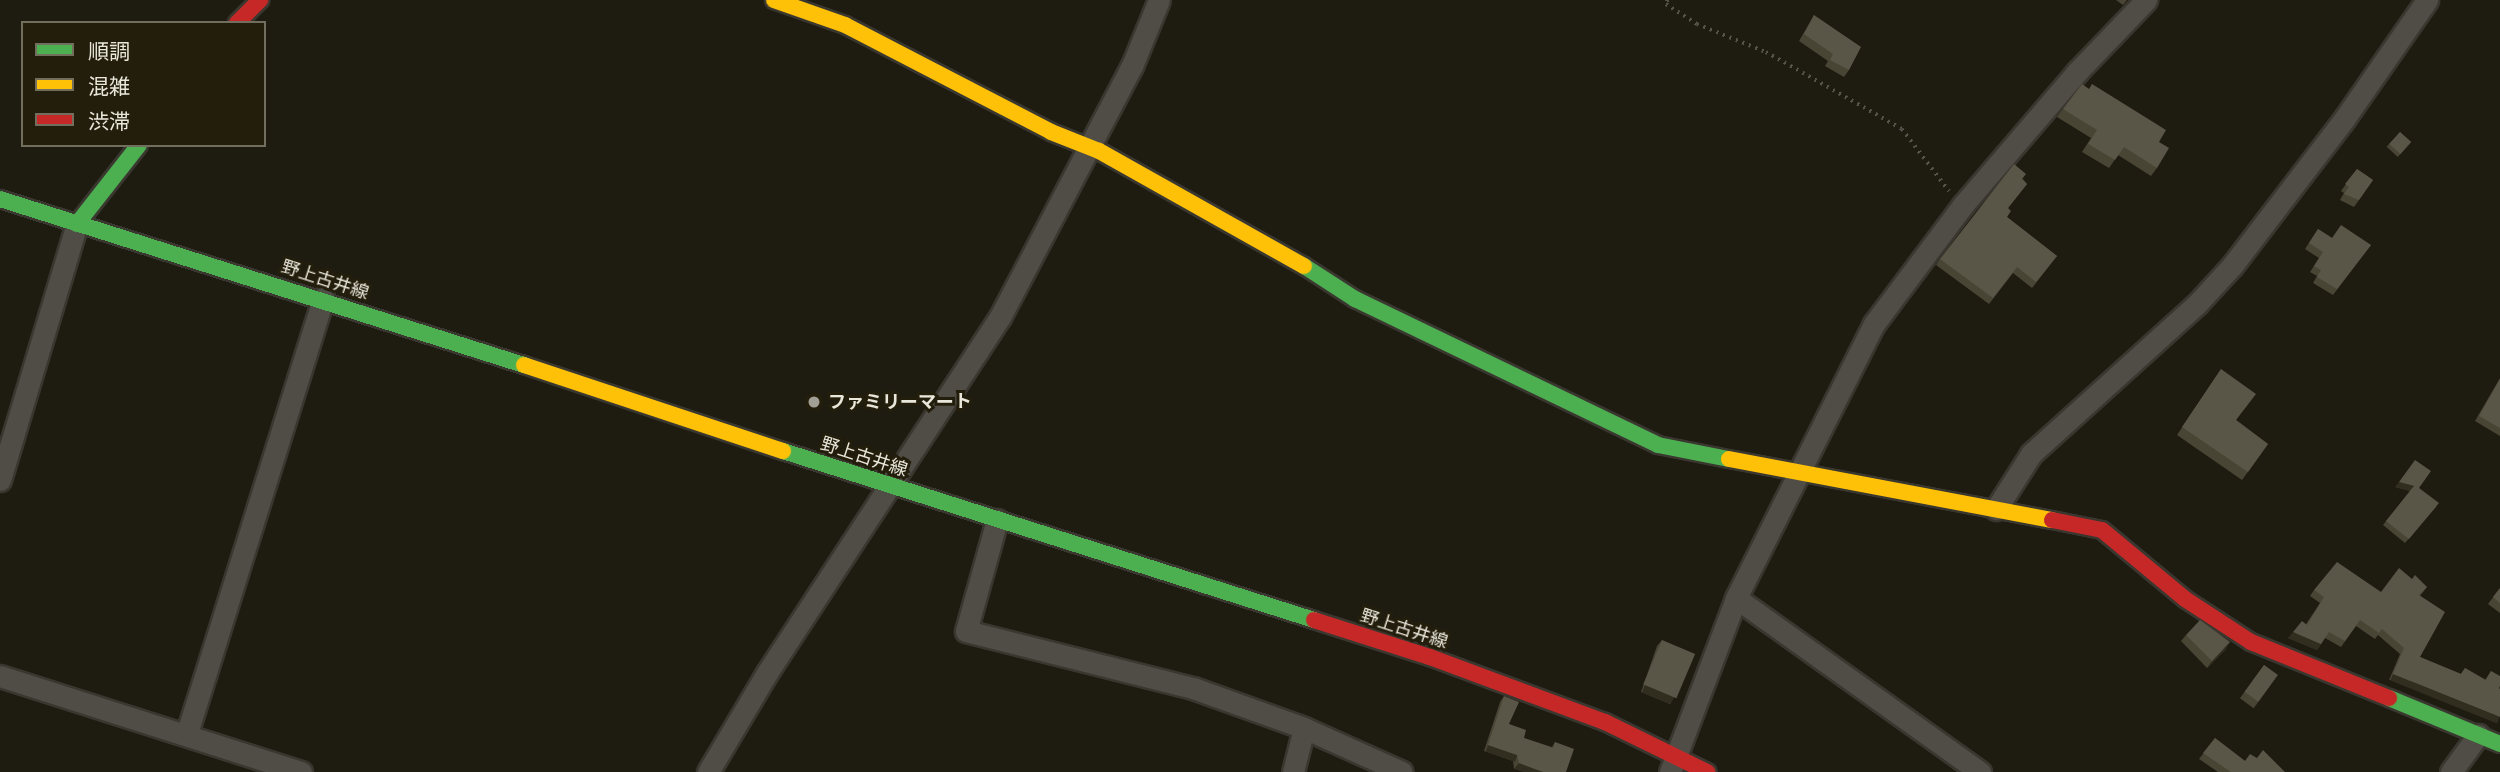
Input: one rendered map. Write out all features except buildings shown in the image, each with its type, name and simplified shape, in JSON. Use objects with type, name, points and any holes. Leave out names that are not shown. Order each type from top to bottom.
[{"type":"street","points":[[239,21],[260,0]]},
{"type":"street","points":[[774,0],[845,25],[1051,132],[1087,146],[1270,245],[1355,299],[1658,445],[2102,530],[2185,599],[2252,642],[2500,744]]},
{"type":"street","points":[[708,772],[1000,317],[1087,146],[1132,66],[1159,0]]},
{"type":"street","points":[[1673,763],[1736,598],[1874,324],[1963,205],[2077,72],[2146,0]]},
{"type":"street","points":[[1996,509],[2031,454],[2197,304],[2232,266],[2345,118],[2427,0]]},
{"type":"street","points":[[0,480],[77,225],[137,147]]},
{"type":"street","name":"野上古井線","points":[[0,199],[77,225],[323,298],[890,486],[1430,657],[1673,763],[1707,772]]},
{"type":"street","points":[[187,733],[323,298]]},
{"type":"street","points":[[998,520],[966,631],[1193,688],[1304,728],[1402,772]]},
{"type":"street","points":[[1736,598],[1980,772]]},
{"type":"street","points":[[0,676],[187,733],[302,772]]},
{"type":"street","points":[[1293,772],[1304,728]]},
{"type":"street","points":[[2451,772],[2478,736]]},
{"type":"path","points":[[1668,0],[1666,5],[1697,24],[1766,52],[1902,129],[1963,205]]},
{"type":"traffic: fast","points":[[77,224],[137,147]]},
{"type":"traffic: fast","points":[[0,199],[524,365]]},
{"type":"traffic: fast","points":[[1304,266],[1355,299],[1658,445],[1729,459]]},
{"type":"traffic: fast","points":[[783,451],[1314,620]]},
{"type":"traffic: fast","points":[[2389,698],[2500,744]]},
{"type":"traffic: slow","points":[[774,0],[845,25],[1051,132],[1099,151],[1304,266]]},
{"type":"traffic: slow","points":[[524,365],[783,451]]},
{"type":"traffic: slow","points":[[1729,459],[2052,520]]},
{"type":"traffic: jam","points":[[239,21],[260,0]]},
{"type":"traffic: jam","points":[[2052,520],[2102,530],[2185,599],[2251,642],[2389,698]]},
{"type":"traffic: jam","points":[[1314,620],[1430,657],[1605,722],[1707,772]]},
{"type":"place","name":"ファミリーマート","points":[[814,402]]}]
